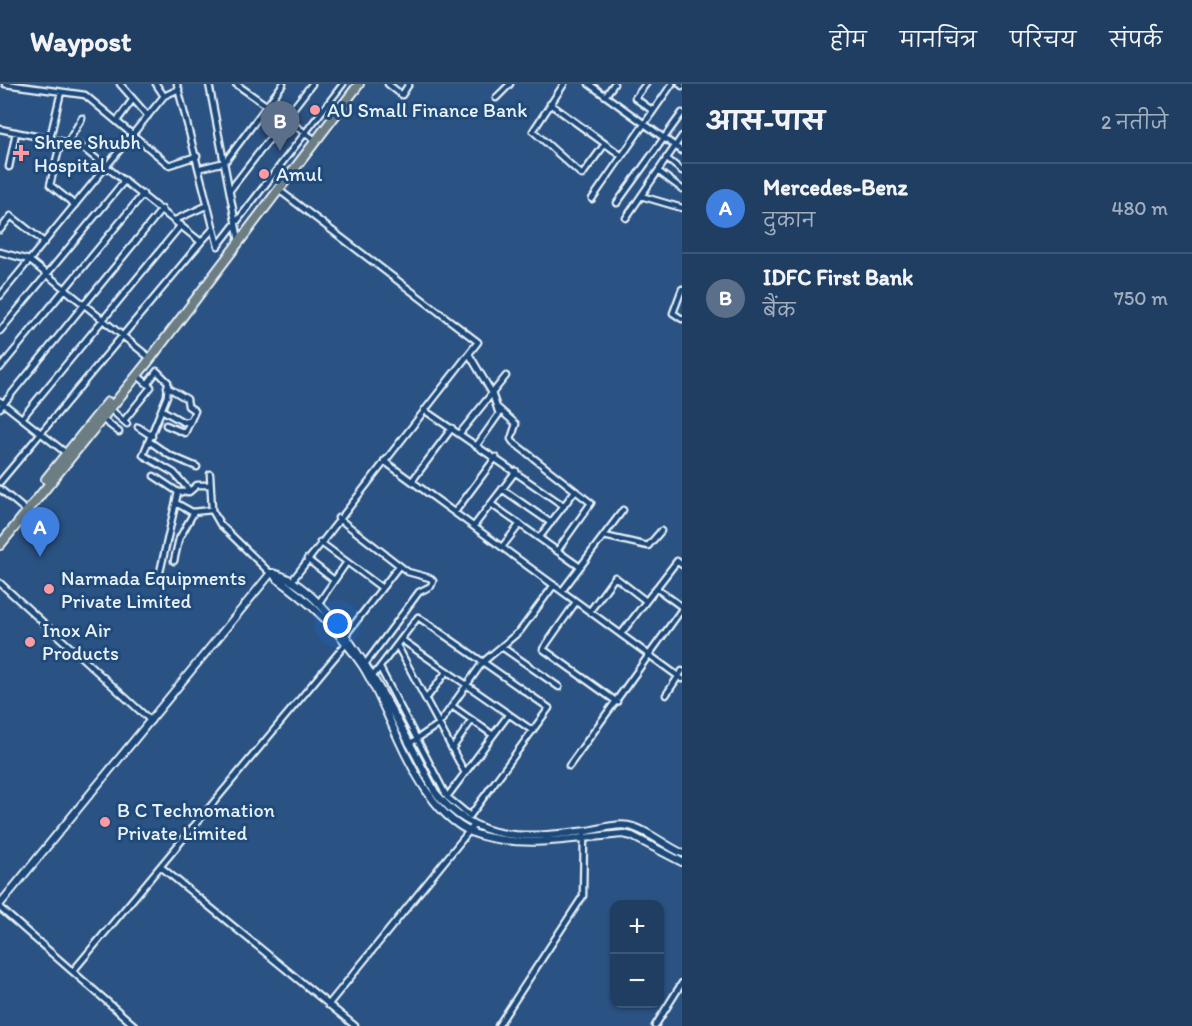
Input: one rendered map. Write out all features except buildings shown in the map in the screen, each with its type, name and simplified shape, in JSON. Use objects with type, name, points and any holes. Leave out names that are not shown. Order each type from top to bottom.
[{"type":"main road","points":[[0,545],[137,375],[357,84]]},
{"type":"main road","points":[[277,189],[357,84]]},
{"type":"main road","points":[[0,540],[66,453],[149,358]]},
{"type":"street","points":[[5,84],[85,96],[169,165],[197,156]]},
{"type":"street","points":[[50,138],[64,92],[69,84]]},
{"type":"street","points":[[120,84],[148,116]]},
{"type":"street","points":[[156,84],[164,96]]},
{"type":"street","points":[[210,84],[239,240]]},
{"type":"street","points":[[236,84],[314,139]]},
{"type":"street","points":[[201,168],[225,162],[283,84]]},
{"type":"street","points":[[230,190],[312,84]]},
{"type":"street","points":[[0,296],[164,96],[178,87],[201,168],[218,246],[343,84]]},
{"type":"street","points":[[388,84],[402,95],[409,84]]},
{"type":"street","points":[[496,98],[510,84]]},
{"type":"street","points":[[564,84],[533,131],[582,175],[605,144]]},
{"type":"street","points":[[589,84],[682,151]]},
{"type":"street","points":[[606,96],[614,84]]},
{"type":"street","points":[[646,84],[635,98],[653,111]]},
{"type":"street","points":[[592,199],[672,84]]},
{"type":"street","points":[[117,121],[133,99]]},
{"type":"street","points":[[550,104],[622,156]]},
{"type":"street","points":[[617,203],[663,136],[682,113]]},
{"type":"street","points":[[68,142],[82,118]]},
{"type":"street","points":[[0,129],[79,145],[201,242]]},
{"type":"street","points":[[9,167],[16,132]]},
{"type":"street","points":[[627,218],[682,136]]},
{"type":"street","points":[[61,141],[50,185],[75,205]]},
{"type":"street","points":[[666,158],[682,171]]},
{"type":"street","points":[[658,171],[682,189]]},
{"type":"street","points":[[0,331],[125,180]]},
{"type":"street","points":[[277,189],[476,339],[477,346],[338,518],[291,582]]},
{"type":"street","points":[[0,368],[143,194]]},
{"type":"street","points":[[641,196],[682,208]]},
{"type":"street","points":[[175,220],[208,205]]},
{"type":"street","points":[[66,453],[1,404],[162,209]]},
{"type":"street","points":[[0,230],[11,216],[44,242]]},
{"type":"street","points":[[22,418],[181,225]]},
{"type":"street","points":[[0,483],[214,228]]},
{"type":"street","points":[[0,252],[29,260],[85,303],[149,358]]},
{"type":"street","points":[[682,289],[673,313],[682,320]]},
{"type":"street","points":[[469,354],[492,393],[499,414],[477,445]]},
{"type":"street","points":[[148,383],[157,371],[167,378],[162,410],[143,455],[174,472],[190,492]]},
{"type":"street","points":[[110,408],[127,421],[151,387],[137,375]]},
{"type":"street","points":[[460,434],[506,376]]},
{"type":"street","points":[[166,426],[185,433],[195,410],[188,406],[187,399],[167,387]]},
{"type":"street","points":[[498,408],[516,424],[511,439],[513,442],[591,503],[557,551]]},
{"type":"street","points":[[162,410],[182,421],[190,421]]},
{"type":"street","points":[[424,410],[496,457],[564,506]]},
{"type":"street","points":[[101,418],[119,432]]},
{"type":"street","points":[[138,427],[152,436]]},
{"type":"street","points":[[412,481],[452,428]]},
{"type":"street","points":[[149,441],[169,455],[197,467]]},
{"type":"street","points":[[455,512],[496,457]]},
{"type":"street","points":[[384,461],[576,602],[681,675],[666,695]]},
{"type":"street","points":[[474,526],[516,471]]},
{"type":"street","points":[[210,474],[212,510],[220,524],[276,578],[316,608],[363,668],[423,786],[452,820],[469,831],[521,843],[634,827],[681,851]]},
{"type":"street","points":[[154,476],[178,492],[190,492],[197,485],[210,485]]},
{"type":"street","points":[[0,489],[24,508]]},
{"type":"street","points":[[502,489],[551,523]]},
{"type":"street","points":[[539,538],[576,491]]},
{"type":"street","points":[[160,572],[178,492]]},
{"type":"street","points":[[176,503],[194,512],[212,510]]},
{"type":"street","points":[[491,504],[580,567]]},
{"type":"street","points":[[562,591],[623,510]]},
{"type":"street","points":[[174,561],[179,539],[194,512]]},
{"type":"street","points":[[338,518],[399,566],[408,572],[430,578],[432,584],[419,592],[366,663]]},
{"type":"street","points":[[502,547],[520,524]]},
{"type":"street","points":[[604,536],[648,546],[661,531]]},
{"type":"street","points":[[320,542],[382,588]]},
{"type":"street","points":[[307,559],[334,580]]},
{"type":"street","points":[[621,634],[677,561],[682,565]]},
{"type":"street","points":[[318,604],[347,562]]},
{"type":"street","points":[[345,636],[399,566]]},
{"type":"street","points":[[272,573],[279,574],[291,582],[318,604],[345,636],[366,663],[435,792],[445,805],[466,822],[491,831],[523,837],[622,834],[632,836],[682,862]]},
{"type":"street","points":[[131,1025],[0,906],[272,573]]},
{"type":"street","points":[[590,611],[615,577],[646,601]]},
{"type":"street","points":[[0,583],[151,721]]},
{"type":"street","points":[[409,744],[439,724],[483,662],[520,631],[554,585]]},
{"type":"street","points":[[569,766],[682,610],[656,588]]},
{"type":"street","points":[[576,602],[543,649],[617,702]]},
{"type":"street","points":[[373,676],[418,617],[549,708],[470,816],[447,797],[380,668]]},
{"type":"street","points":[[402,640],[533,731]]},
{"type":"street","points":[[73,971],[345,645]]},
{"type":"street","points":[[398,646],[465,772]]},
{"type":"street","points":[[502,647],[559,687]]},
{"type":"street","points":[[426,699],[447,671]]},
{"type":"street","points":[[452,706],[493,735]]},
{"type":"street","points":[[447,797],[508,714]]},
{"type":"street","points":[[452,749],[472,720]]},
{"type":"street","points":[[328,1005],[474,825]]},
{"type":"street","points":[[498,1026],[583,896],[584,834]]},
{"type":"street","points":[[161,867],[355,1026]]},
{"type":"street","points":[[655,1026],[682,983]]},
{"type":"place","name":"AU Small Finance Bank","points":[[315,110]]},
{"type":"place","name":"IDFC First Bank","points":[[280,151]]},
{"type":"place","name":"Shree Shubh Hospital","points":[[21,153]]},
{"type":"place","name":"Amul","points":[[264,174]]},
{"type":"place","name":"Mercedes-Benz","points":[[40,557]]},
{"type":"place","name":"Narmada Equipments Private Limited","points":[[49,589]]},
{"type":"place","name":"Inox Air Products","points":[[30,642]]},
{"type":"place","name":"B C Technomation Private Limited","points":[[105,822]]}]
